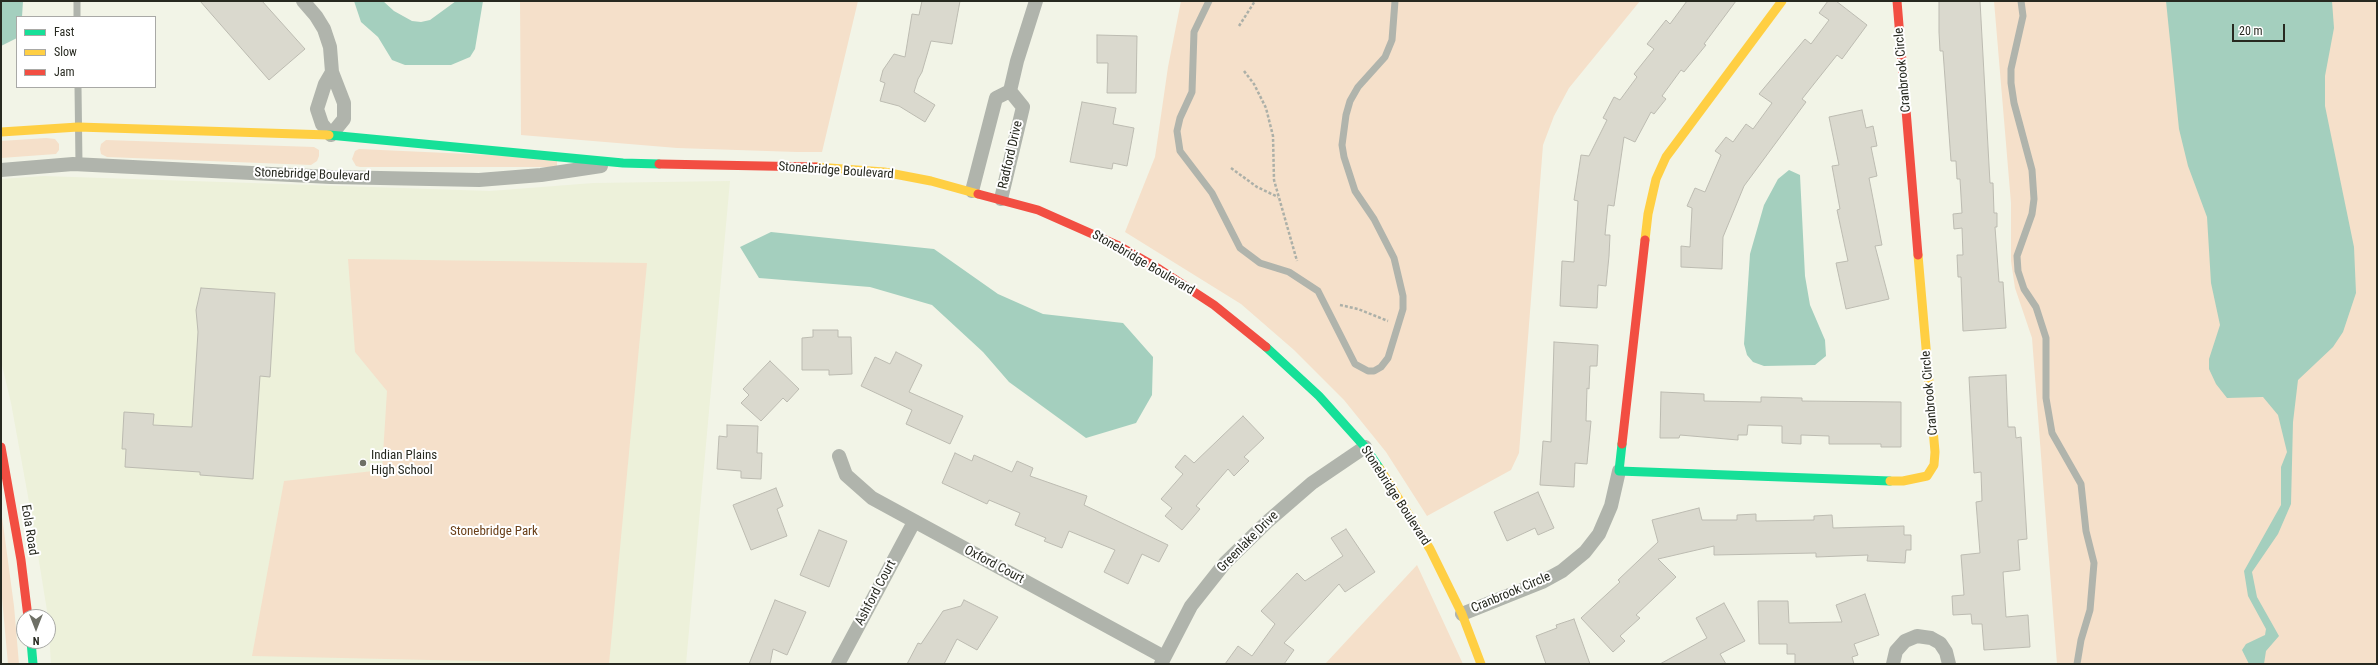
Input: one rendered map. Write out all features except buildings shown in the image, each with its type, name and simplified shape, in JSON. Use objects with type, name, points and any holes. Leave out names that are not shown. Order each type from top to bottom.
[{"type":"street","points":[[304,1],[324,29],[330,47],[332,72],[345,112],[344,119],[331,135],[322,124],[318,110],[325,84],[332,72]]},
{"type":"street","points":[[972,191],[996,98],[1010,91],[1017,61],[1036,1]]},
{"type":"street","name":"Cranbrook Circle","points":[[1462,614],[1542,582],[1562,570],[1585,552],[1599,534],[1611,506],[1619,471],[1648,214],[1656,179],[1666,157],[1682,133],[1782,1]]},
{"type":"street","name":"Cranbrook Circle","points":[[1619,471],[1903,481],[1926,476],[1934,465],[1935,452],[1897,1]]},
{"type":"street","name":"Radford Drive","points":[[1001,199],[1023,107],[1010,91]]},
{"type":"street","name":"Stonebridge Boulevard","points":[[1,132],[78,127],[331,135],[623,163],[822,167],[884,172],[931,181],[1001,199],[1075,225],[1117,245],[1159,269],[1214,305],[1268,349],[1319,396],[1364,447],[1398,496],[1430,549],[1462,614],[1481,664]]},
{"type":"street","name":"Stonebridge Boulevard","points":[[1,170],[79,164],[331,177],[479,180],[540,175],[623,163]]},
{"type":"street","name":"Eola Road","points":[[1,447],[21,560],[27,609]]},
{"type":"street","name":"Greenlake Drive","points":[[1162,660],[1191,606],[1225,563],[1266,522],[1312,483],[1364,447]]},
{"type":"street","name":"Oxford Court","points":[[839,456],[846,475],[872,498],[1162,660]]},
{"type":"street","name":"Ashford Court","points":[[838,664],[914,522]]},
{"type":"street","points":[[1893,664],[1896,651],[1905,641],[1917,636],[1931,638],[1940,643],[1946,652],[1949,664]]},
{"type":"street","points":[[31,649],[32,664]]},
{"type":"lane","points":[[77,1],[77,16]]},
{"type":"lane","points":[[1208,1],[1194,32],[1192,92],[1180,118],[1178,131],[1180,151],[1212,193],[1240,248],[1260,263],[1289,272],[1304,280],[1318,291],[1340,338],[1355,364],[1361,369],[1374,371],[1381,367],[1388,358],[1403,309],[1403,296],[1396,265],[1374,219],[1355,191],[1344,157],[1342,145],[1346,115],[1350,101],[1358,87],[1385,57],[1392,40],[1395,1]]},
{"type":"lane","points":[[2021,1],[2024,16],[2011,69],[2011,83],[2014,103],[2032,170],[2034,199],[2032,214],[2017,256],[2018,271],[2024,288],[2036,307],[2046,338],[2046,398],[2048,416],[2058,447],[2075,470],[2081,484],[2086,531],[2094,563],[2090,610],[2081,640],[2077,664]]},
{"type":"lane","points":[[78,88],[79,164]]},
{"type":"path","points":[[1239,26],[1255,1]]},
{"type":"path","points":[[1244,71],[1254,84],[1266,108],[1273,136],[1274,180],[1295,258],[1304,280]]},
{"type":"path","points":[[1231,168],[1257,187],[1279,198]]},
{"type":"path","points":[[1318,291],[1335,304],[1358,309],[1386,321],[1398,323]]},
{"type":"shaded area","points":[[1,1],[23,1],[22,16],[16,16],[16,38],[1,46]]},
{"type":"shaded area","points":[[354,1],[383,1],[394,11],[412,21],[421,22],[430,20],[456,1],[483,1],[475,49],[470,57],[451,65],[405,65],[392,60],[378,37],[361,22]]},
{"type":"shaded area","points":[[2166,1],[2332,1],[2334,28],[2325,76],[2325,106],[2354,247],[2356,293],[2343,332],[2333,347],[2298,380],[2293,422],[2291,504],[2278,534],[2252,572],[2257,597],[2279,636],[2266,651],[2264,664],[2249,664],[2242,650],[2246,644],[2265,635],[2266,629],[2248,596],[2244,571],[2281,505],[2281,467],[2287,452],[2278,415],[2263,397],[2227,398],[2216,384],[2209,369],[2209,359],[2220,325],[2211,283],[2207,217],[2188,166],[2179,129]]},
{"type":"shaded area","points":[[1789,170],[1800,175],[1805,276],[1810,305],[1825,340],[1826,356],[1815,365],[1764,366],[1753,362],[1747,355],[1744,344],[1750,254],[1764,205],[1778,179]]},
{"type":"shaded area","name":"Indian Plains High School","points":[[43,176],[490,191],[593,183],[730,181],[686,664],[51,664],[50,649],[56,649],[56,609],[47,609],[11,403],[1,361],[1,179]]},
{"type":"shaded area","points":[[771,232],[934,249],[998,294],[1043,314],[1123,323],[1153,357],[1152,395],[1136,423],[1086,438],[1009,382],[983,352],[932,305],[870,287],[759,278],[740,247]]},
{"type":"green space","points":[[520,1],[858,1],[822,152],[797,152],[677,148],[521,135]]},
{"type":"green space","points":[[1181,1],[1640,1],[1569,88],[1554,116],[1543,145],[1519,453],[1511,470],[1427,516],[1386,452],[1344,400],[1294,350],[1241,304],[1125,232],[1155,157],[1168,67]]},
{"type":"green space","points":[[1994,1],[2377,1],[2377,664],[2057,664],[2032,338],[2015,288],[2011,261],[2011,203]]},
{"type":"green space","points":[[46,138],[55,139],[59,144],[59,150],[56,154],[1,158],[1,141]]},
{"type":"green space","points":[[106,140],[314,147],[319,150],[319,156],[317,161],[311,165],[107,157],[101,154],[100,149],[101,144]]},
{"type":"green space","points":[[359,149],[557,158],[557,167],[360,167],[356,166],[352,159],[355,151]]},
{"type":"green space","name":"Stonebridge Park","points":[[348,259],[647,263],[609,664],[252,656],[284,481],[382,470],[387,391],[355,352]]},
{"type":"green space","points":[[1,509],[14,606],[16,649],[18,649],[19,664],[8,664],[1,587]]},
{"type":"green space","points":[[1417,565],[1463,664],[1325,664]]},
{"type":"traffic: fast","points":[[329,135],[623,163],[659,164]]},
{"type":"traffic: fast","points":[[1266,347],[1319,396],[1365,447],[1380,469]]},
{"type":"traffic: fast","points":[[1622,444],[1619,471],[1890,481]]},
{"type":"traffic: fast","points":[[32,649],[33,664]]},
{"type":"traffic: slow","points":[[1645,240],[1648,214],[1656,179],[1666,157],[1782,1]]},
{"type":"traffic: slow","points":[[1,132],[78,127],[329,135]]},
{"type":"traffic: slow","points":[[816,167],[884,172],[931,181],[978,194]]},
{"type":"traffic: slow","points":[[1890,481],[1903,481],[1927,476],[1934,465],[1935,452],[1918,255]]},
{"type":"traffic: slow","points":[[1380,469],[1430,549],[1462,614],[1481,664]]},
{"type":"traffic: jam","points":[[1897,1],[1918,255]]},
{"type":"traffic: jam","points":[[659,164],[816,167]]},
{"type":"traffic: jam","points":[[978,194],[1038,210],[1117,245],[1159,269],[1214,305],[1266,347]]},
{"type":"traffic: jam","points":[[1622,444],[1645,240]]},
{"type":"traffic: jam","points":[[1,447],[21,560],[27,609]]},
{"type":"place","name":"Indian Plains High School","points":[[363,463]]}]
